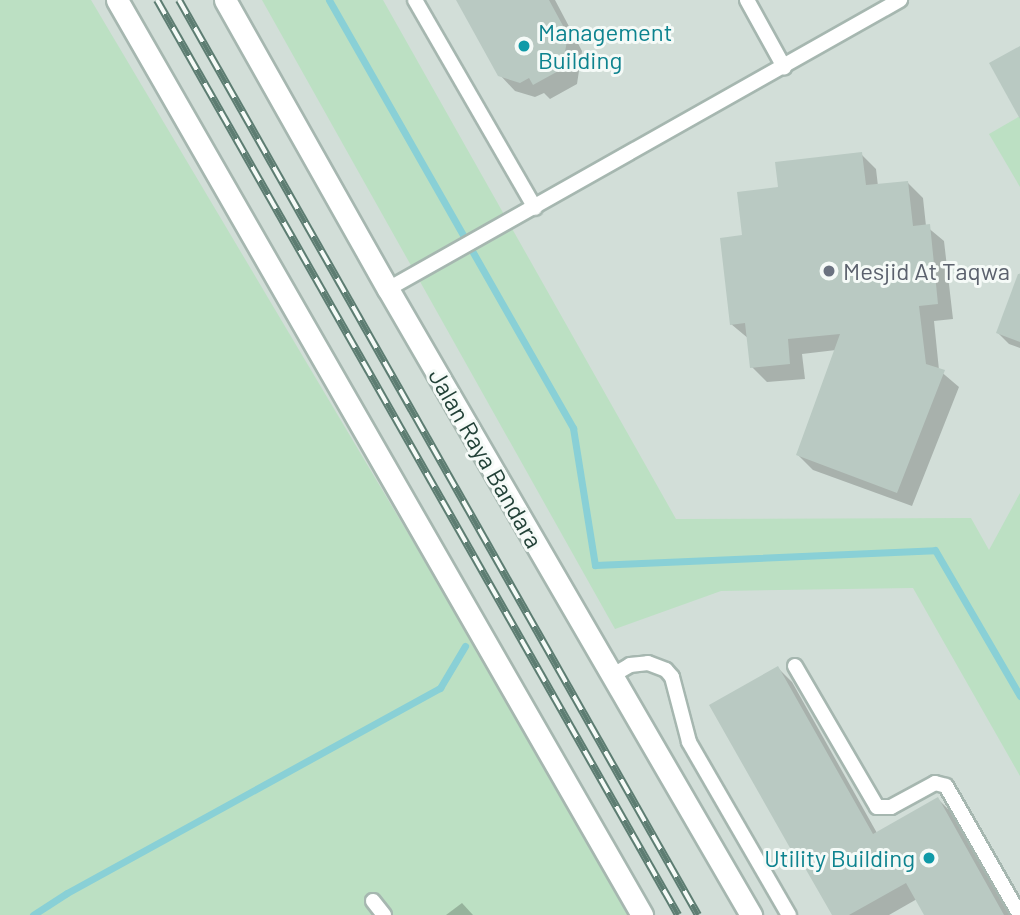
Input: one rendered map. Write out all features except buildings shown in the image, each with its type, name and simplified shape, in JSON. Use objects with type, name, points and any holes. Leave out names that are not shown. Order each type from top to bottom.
[{"type":"street","points":[[117,0],[642,915]]},
{"type":"street","name":"Jalan Raya Bandara","points":[[225,0],[388,289],[751,915]]},
{"type":"lane","points":[[415,0],[535,208]]},
{"type":"lane","points":[[747,0],[785,67]]},
{"type":"lane","points":[[388,289],[900,0]]},
{"type":"lane","points":[[613,675],[639,662],[658,665],[672,677],[690,742],[789,915]]},
{"type":"lane","points":[[795,666],[877,807],[891,807],[935,783],[946,786],[1020,915]]},
{"type":"lane","points":[[373,901],[384,915]]},
{"type":"shaded area","points":[[0,0],[1020,0],[1020,915],[0,915]]},
{"type":"green space","points":[[0,0],[91,0],[635,915],[0,915]]},
{"type":"green space","points":[[262,0],[383,0],[676,519],[971,518],[989,550],[1020,493],[1020,776],[913,588],[721,591],[615,629]]},
{"type":"green space","points":[[1020,116],[1020,187],[989,134]]},
{"type":"waterway","points":[[329,0],[573,428],[595,565],[935,550],[1020,696]]},
{"type":"waterway","points":[[33,915],[67,893],[440,688],[465,646]]},
{"type":"railway","points":[[157,0],[678,915]]},
{"type":"railway","points":[[179,0],[698,915]]},
{"type":"place","name":"Management Building","points":[[524,46]]},
{"type":"place","name":"Mesjid At Taqwa","points":[[829,271]]},
{"type":"place","name":"Utility Building","points":[[929,858]]}]
